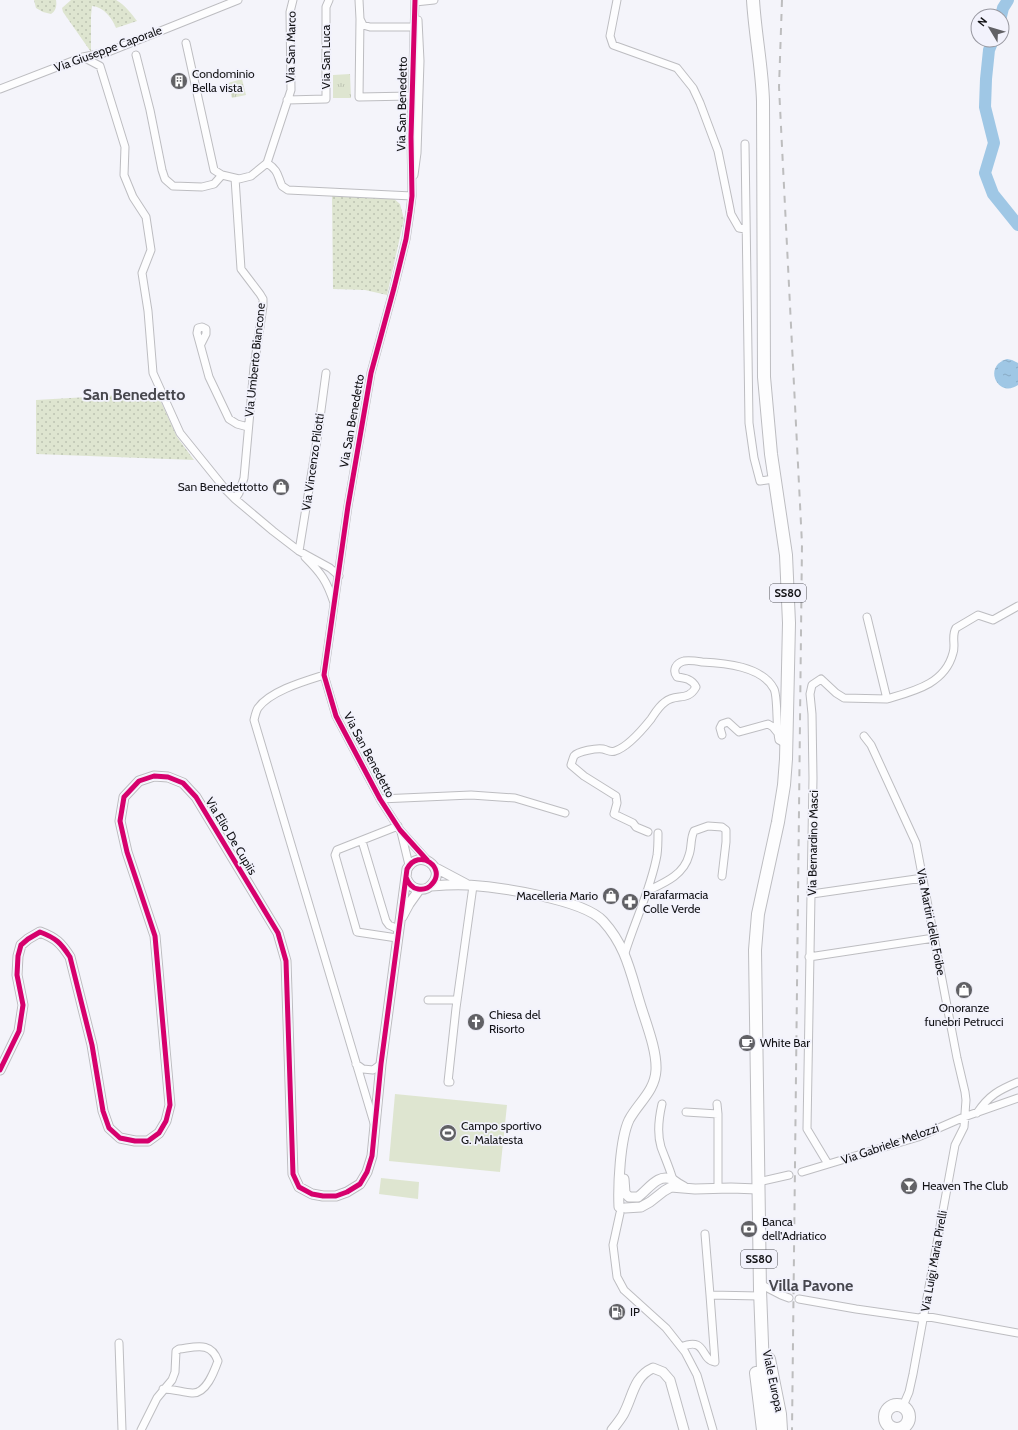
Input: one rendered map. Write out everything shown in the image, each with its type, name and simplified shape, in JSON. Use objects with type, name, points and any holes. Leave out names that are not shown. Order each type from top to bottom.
[{"type":"main road","name":"SS80","points":[[753,0],[762,92],[764,377],[774,479],[784,536],[788,590],[785,772],[782,803],[758,914],[755,940],[758,1186]]},
{"type":"main road","name":"Viale Europa","points":[[758,1186],[762,1333],[779,1405],[778,1429]]},
{"type":"main road","name":"Viale Europa","points":[[762,1333],[756,1374],[763,1430]]},
{"type":"main road","points":[[899,1404],[903,1406],[909,1412],[910,1417],[907,1424],[902,1429],[887,1428],[885,1418],[888,1409],[899,1404]]},
{"type":"street","name":"Via Giuseppe Caporale","points":[[0,89],[83,57],[108,52],[238,0]]},
{"type":"street","name":"Via San Marco","points":[[267,163],[291,90],[290,12],[293,0]]},
{"type":"street","name":"Via San Luca","points":[[288,100],[326,99],[326,7],[329,0]]},
{"type":"street","points":[[359,0],[359,97],[412,96]]},
{"type":"street","points":[[186,42],[214,170],[222,175],[239,178],[251,176],[267,163],[278,173],[282,186],[288,190],[412,196],[417,153],[420,61],[419,28],[415,1],[434,0]]},
{"type":"street","points":[[617,0],[610,36],[613,45],[677,68],[693,88],[718,151],[730,214],[739,228],[745,229]]},
{"type":"street","name":"Via San Benedetto","points":[[399,828],[380,799],[336,716],[324,675],[348,506],[370,377],[406,239],[412,196],[412,96],[415,1]]},
{"type":"street","points":[[360,19],[363,25],[370,28],[414,28]]},
{"type":"street","points":[[136,55],[165,179],[173,186],[202,187],[214,184],[222,175]]},
{"type":"street","points":[[83,57],[100,66],[125,147],[124,175],[133,197],[146,217],[151,250],[142,273],[148,311],[153,373],[180,433],[235,499],[299,551],[321,573],[329,587],[335,605]]},
{"type":"street","points":[[745,144],[745,229],[749,423],[754,458],[760,481],[774,479]]},
{"type":"street","name":"Via Umberto Biancone","points":[[235,178],[241,269],[263,299],[263,306],[254,367],[244,478],[239,493],[235,499]]},
{"type":"street","points":[[201,344],[209,377],[229,419],[237,424],[248,427]]},
{"type":"street","name":"Via Vincenzo Pilotti","points":[[299,551],[326,373]]},
{"type":"street","points":[[299,551],[325,564],[339,576],[334,578],[321,573]]},
{"type":"street","points":[[325,564],[333,566],[339,562],[341,556]]},
{"type":"street","points":[[867,617],[887,699],[931,684],[941,674],[952,657],[954,650],[954,631],[956,628],[978,615],[993,620],[1018,606]]},
{"type":"street","points":[[648,832],[614,814],[617,803],[616,796],[584,776],[571,765],[574,756],[581,751],[603,749],[608,752],[613,752],[621,748],[644,728],[663,703],[670,699],[688,696],[694,692],[696,687],[694,682],[689,679],[677,677],[674,674],[676,665],[685,661],[721,663],[745,668],[761,676],[771,684],[775,691],[777,732],[779,740],[786,744]]},
{"type":"street","points":[[324,675],[295,684],[267,699],[258,709],[254,720],[375,1124]]},
{"type":"street","name":"Via Bernardino Masci","points":[[828,1164],[807,1129],[813,778],[812,714],[810,694],[812,685],[821,679],[836,693],[844,698],[887,699]]},
{"type":"street","points":[[722,735],[720,728],[722,724],[728,722],[739,732],[768,724],[777,732]]},
{"type":"street","name":"Via Martiri delle Foibe","points":[[864,736],[871,745],[916,843],[957,1058],[965,1092],[964,1117]]},
{"type":"street","name":"Via Elio De Cupiis","points":[[0,1070],[19,1031],[22,1005],[17,974],[17,962],[21,945],[28,938],[40,932],[51,936],[62,944],[70,957],[92,1045],[103,1111],[109,1128],[120,1138],[135,1141],[148,1141],[160,1133],[166,1121],[170,1105],[155,936],[127,852],[120,821],[124,797],[139,781],[154,776],[168,777],[183,783],[196,797],[278,933],[286,961],[294,1174],[299,1187],[312,1194],[324,1196],[336,1196],[347,1192],[360,1184],[367,1172],[372,1156],[381,1064],[406,877]]},
{"type":"street","points":[[380,799],[470,794],[515,798],[565,813]]},
{"type":"street","points":[[647,891],[676,876],[687,862],[690,854],[691,837],[694,831],[708,826],[722,827],[726,830],[722,876]]},
{"type":"street","points":[[398,931],[357,932],[334,855],[337,850],[399,828]]},
{"type":"street","points":[[399,828],[434,867],[470,885]]},
{"type":"street","points":[[399,828],[409,865]]},
{"type":"street","points":[[624,953],[647,891],[657,855],[658,833]]},
{"type":"street","points":[[362,841],[386,921],[398,931]]},
{"type":"street","points":[[427,860],[417,860],[409,865],[407,869],[406,877],[409,884],[415,889],[424,890],[431,886],[470,885],[527,893],[585,908],[602,920],[613,933],[624,953],[653,1050],[656,1071],[650,1091],[633,1113],[624,1135],[619,1185],[622,1209],[613,1244],[617,1276],[624,1290],[666,1328],[681,1347],[697,1374],[713,1430]]},
{"type":"street","points":[[431,886],[436,877],[434,867]]},
{"type":"street","points":[[812,894],[923,878]]},
{"type":"street","points":[[450,1082],[448,1082],[470,885]]},
{"type":"street","points":[[398,931],[409,904],[419,890]]},
{"type":"street","points":[[809,957],[934,938]]},
{"type":"street","points":[[428,1000],[457,1000]]},
{"type":"street","points":[[356,1064],[363,1069],[373,1070],[381,1064]]},
{"type":"street","points":[[977,1113],[990,1096],[1018,1082]]},
{"type":"street","name":"Via Gabriele Melozzi","points":[[802,1172],[918,1136],[964,1117],[1018,1098]]},
{"type":"street","points":[[662,1104],[659,1117],[661,1147],[673,1180]]},
{"type":"street","points":[[717,1104],[718,1188]]},
{"type":"street","points":[[686,1112],[718,1114]]},
{"type":"street","name":"Via Luigi Maria Pirelli","points":[[903,1406],[909,1392],[955,1145],[964,1127],[964,1117]]},
{"type":"street","points":[[624,1135],[627,1157],[624,1179],[625,1193],[630,1197],[638,1198],[655,1181],[661,1178],[673,1180],[686,1188]]},
{"type":"street","points":[[622,1209],[641,1207],[671,1187],[695,1189],[758,1186],[789,1175]]},
{"type":"street","points":[[681,1347],[694,1344],[700,1347],[710,1360],[715,1362],[705,1234]]},
{"type":"street","points":[[760,1284],[789,1298]]},
{"type":"street","points":[[710,1295],[760,1296]]},
{"type":"street","points":[[798,1299],[919,1318],[924,1316],[1018,1333]]},
{"type":"street","points":[[119,1343],[122,1430]]},
{"type":"street","points":[[141,1430],[157,1398],[163,1389],[172,1380],[175,1372],[176,1351],[179,1349],[203,1346],[208,1347],[216,1354],[218,1361],[214,1373],[202,1391],[193,1393],[163,1389]]},
{"type":"street","points":[[612,1430],[623,1415],[639,1379],[645,1372],[654,1368],[663,1372],[670,1380],[684,1430]]},
{"type":"green space","points":[[34,0],[56,0],[55,10],[51,14],[43,12],[36,8]]},
{"type":"green space","points":[[71,0],[116,0],[130,12],[137,21],[116,28],[112,20],[104,11],[100,8],[92,6],[91,52],[63,12],[62,8]]},
{"type":"green space","points":[[350,74],[351,98],[333,98],[333,75]]},
{"type":"green space","points":[[242,79],[246,95],[232,98],[228,83]]},
{"type":"green space","points":[[332,194],[392,197],[400,204],[404,219],[387,295],[365,290],[333,289]]},
{"type":"green space","points":[[157,393],[177,437],[194,460],[36,454],[36,400]]},
{"type":"green space","name":"Campo sportivo G. Malatesta","points":[[395,1094],[507,1105],[500,1172],[389,1161]]},
{"type":"green space","points":[[381,1178],[419,1182],[418,1199],[379,1194]]},
{"type":"water","points":[[1007,359],[1018,363],[1018,385],[1011,388],[1004,388],[999,385],[994,374],[995,368],[999,363]]},
{"type":"waterway","points":[[1003,8],[1008,0]]},
{"type":"waterway","points":[[990,48],[986,79],[985,107],[994,143],[985,173],[993,194],[1018,225]]},
{"type":"railway","points":[[782,0],[779,87],[802,544],[792,1430]]},
{"type":"cycle path","points":[[415,0],[411,137],[412,196],[410,212],[406,239],[371,373],[348,506],[324,675],[336,716],[380,799],[400,830],[427,860]]},
{"type":"cycle path","points":[[0,1070],[19,1031],[23,1005],[17,975],[18,956],[21,945],[40,932],[50,936],[58,942],[70,957],[92,1045],[103,1111],[109,1128],[120,1138],[135,1141],[148,1141],[159,1133],[166,1121],[170,1105],[155,936],[127,852],[120,821],[124,797],[139,781],[154,776],[168,777],[183,783],[196,797],[278,933],[286,961],[293,1174],[299,1187],[312,1194],[336,1196],[347,1192],[360,1184],[367,1172],[372,1156],[381,1064],[407,869],[412,863],[418,860],[424,860],[430,862],[434,866],[436,872],[436,878],[432,884],[424,889],[412,886],[406,877]]},
{"type":"place","name":"Condominio Bella vista","points":[[179,81]]},
{"type":"place","name":"San Benedettotto","points":[[281,487]]},
{"type":"place","name":"Macelleria Mario","points":[[611,896]]},
{"type":"place","name":"Parafarmacia Colle Verde","points":[[630,902]]},
{"type":"place","name":"Onoranze funebri Petrucci","points":[[964,990]]},
{"type":"place","name":"Chiesa del Risorto","points":[[476,1022]]},
{"type":"place","name":"White Bar","points":[[747,1043]]},
{"type":"place","name":"Campo sportivo G. Malatesta","points":[[448,1133]]},
{"type":"place","name":"Heaven The Club","points":[[909,1186]]},
{"type":"place","name":"Banca dell'Adriatico","points":[[749,1229]]},
{"type":"place","name":"IP","points":[[617,1312]]},
{"type":"district","name":"San Benedetto","points":[[134,394]]},
{"type":"district","name":"Villa Pavone","points":[[811,1285]]}]
